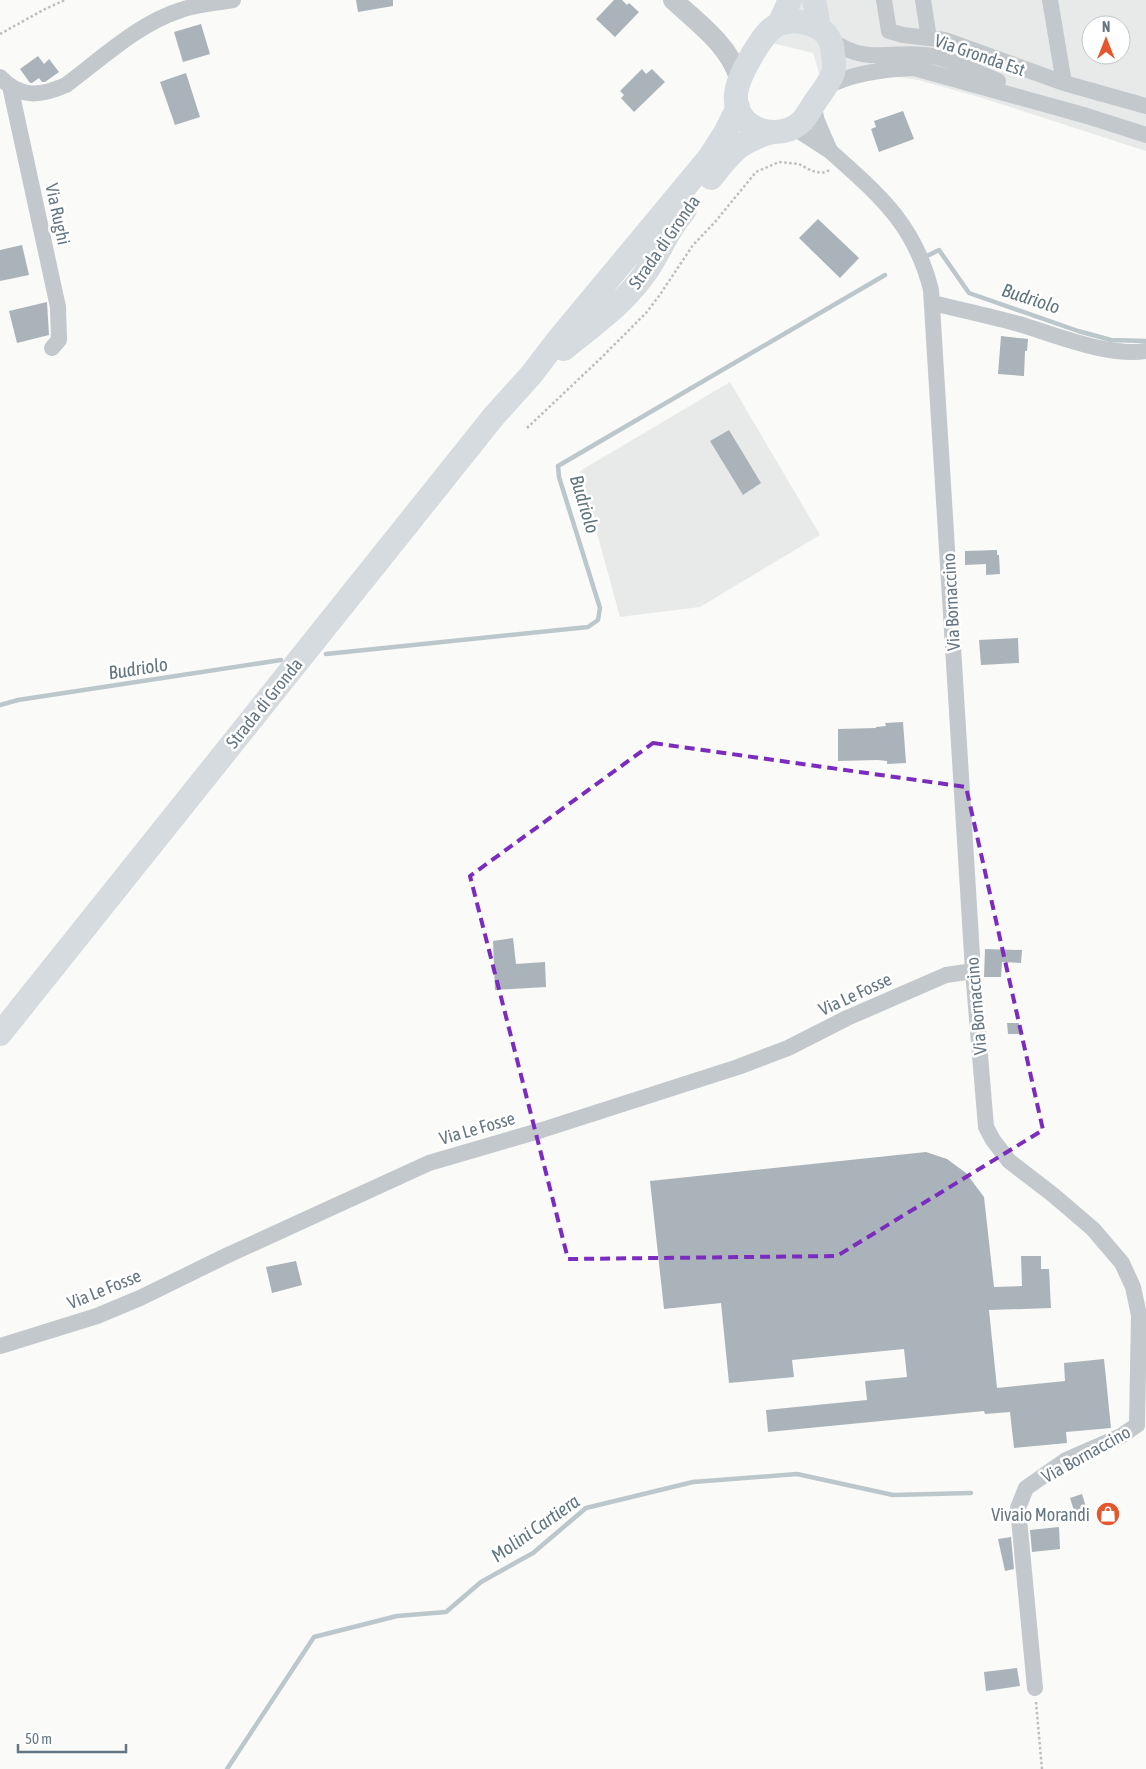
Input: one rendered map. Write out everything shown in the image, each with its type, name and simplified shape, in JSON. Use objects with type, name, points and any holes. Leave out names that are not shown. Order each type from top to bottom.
[{"type":"main road","points":[[790,0],[779,24],[757,46],[739,78],[736,96],[738,107],[744,119],[761,130],[783,130],[802,121],[833,71],[834,54],[814,0]]},
{"type":"main road","points":[[779,24],[806,22],[825,34]]},
{"type":"main road","name":"Strada di Gronda","points":[[0,1034],[494,416],[531,375],[709,158],[725,133],[738,107]]},
{"type":"main road","name":"Strada di Gronda","points":[[531,375],[616,307],[636,285],[677,219],[734,150],[755,137],[783,130]]},
{"type":"street","name":"Via Rughi","points":[[5,82],[21,92],[35,94],[56,90],[66,85],[144,26],[179,10],[196,5],[234,0]]},
{"type":"street","points":[[673,0],[716,41],[736,68],[739,78]]},
{"type":"street","points":[[884,0],[889,31],[903,35],[945,40],[1064,83],[1146,106]]},
{"type":"street","points":[[923,0],[929,38]]},
{"type":"street","points":[[1050,0],[1064,83]]},
{"type":"street","name":"Via Gronda Est","points":[[825,34],[854,53],[872,57],[925,55],[947,61],[1087,116]]},
{"type":"street","points":[[716,41],[727,47],[757,46]]},
{"type":"street","name":"Via Gronda Est","points":[[819,96],[837,81],[885,70],[914,68],[1087,116],[1146,135]]},
{"type":"street","name":"Via Rughi","points":[[5,82],[58,308],[59,340],[52,348]]},
{"type":"street","name":"Via Bornaccino","points":[[819,96],[817,121],[834,155]]},
{"type":"street","name":"Via Bornaccino","points":[[783,130],[834,155],[875,191],[904,226],[924,264],[932,303],[973,971],[986,1127],[1009,1161],[1093,1229],[1122,1263],[1133,1287],[1139,1315],[1138,1425],[1121,1436],[1058,1465],[1026,1488],[1018,1508],[1035,1688]]},
{"type":"street","points":[[932,303],[1016,324],[1094,347],[1128,352],[1146,351]]},
{"type":"street","name":"Via Le Fosse","points":[[0,1346],[97,1316],[140,1298],[228,1255],[429,1163],[542,1130],[738,1067],[788,1048],[847,1018],[946,975],[973,971]]},
{"type":"path","points":[[0,34],[65,0]]},
{"type":"path","points":[[527,428],[600,359],[646,312],[693,245],[715,222],[756,172],[779,162],[787,162],[799,164],[812,171],[828,172],[834,155]]},
{"type":"path","points":[[1035,1688],[1042,1769]]},
{"type":"highlighted area","points":[[653,743],[966,787],[1043,1130],[837,1256],[568,1259],[470,876]]},
{"type":"shaded area","points":[[777,0],[1146,0],[1146,151],[976,96],[918,80],[884,75],[825,93],[813,53],[764,41]]},
{"type":"shaded area","points":[[730,382],[820,535],[700,607],[620,617],[580,471]]},
{"type":"building","points":[[356,0],[393,0],[393,6],[358,12]]},
{"type":"building","points":[[614,0],[622,0],[627,5],[629,3],[639,12],[615,37],[596,19]]},
{"type":"building","points":[[201,24],[210,54],[183,62],[174,32]]},
{"type":"building","points":[[38,56],[44,64],[49,59],[59,72],[45,82],[42,82],[39,78],[30,83],[20,69]]},
{"type":"building","points":[[642,69],[646,74],[652,69],[665,82],[634,112],[621,98],[624,95],[620,91]]},
{"type":"building","points":[[186,73],[200,117],[175,125],[160,82]]},
{"type":"building","points":[[903,111],[914,139],[879,152],[871,129],[876,127],[874,121]]},
{"type":"building","points":[[818,219],[859,258],[840,278],[799,238]]},
{"type":"building","points":[[22,245],[29,275],[0,281],[0,250]]},
{"type":"building","points":[[47,302],[49,335],[17,343],[9,311]]},
{"type":"building","points":[[1001,336],[1028,339],[1027,351],[1025,351],[1024,376],[998,374]]},
{"type":"building","points":[[729,430],[761,483],[743,495],[710,441]]},
{"type":"building","points":[[997,550],[1000,574],[986,575],[986,564],[965,565],[965,551]]},
{"type":"building","points":[[1018,638],[1019,663],[981,665],[979,640]]},
{"type":"building","points":[[903,722],[906,763],[887,764],[887,761],[878,760],[838,761],[838,729],[876,728],[886,726],[885,723]]},
{"type":"building","points":[[513,938],[516,964],[545,962],[546,987],[495,990],[493,941]]},
{"type":"building","points":[[985,949],[1022,950],[1021,963],[1002,962],[1001,977],[984,977]]},
{"type":"building","points":[[1007,1023],[1019,1023],[1019,1034],[1008,1034]]},
{"type":"building","points":[[926,1152],[947,1159],[966,1173],[984,1197],[994,1287],[1022,1286],[1021,1256],[1041,1256],[1041,1269],[1049,1269],[1051,1308],[989,1310],[997,1388],[1065,1381],[1064,1363],[1104,1359],[1111,1428],[1066,1432],[1067,1443],[1014,1448],[1010,1412],[985,1414],[984,1411],[768,1432],[766,1410],[867,1400],[865,1381],[907,1377],[904,1349],[792,1360],[794,1377],[729,1383],[721,1303],[664,1309],[650,1181]]},
{"type":"building","points":[[296,1261],[302,1285],[272,1293],[266,1267]]},
{"type":"building","points":[[1082,1494],[1089,1516],[1077,1520],[1070,1498]]},
{"type":"building","points":[[1059,1527],[1060,1549],[1032,1552],[1030,1530]]},
{"type":"building","points":[[1011,1537],[1014,1569],[1005,1571],[998,1539]]},
{"type":"building","points":[[1017,1668],[1020,1686],[986,1691],[984,1672]]},
{"type":"waterway","name":"Budriolo","points":[[929,255],[939,250],[969,293],[1078,331],[1111,340],[1146,341]]},
{"type":"waterway","name":"Budriolo","points":[[326,654],[588,627],[598,620],[600,608],[559,477],[558,466],[885,275]]},
{"type":"waterway","name":"Budriolo","points":[[0,705],[18,700],[281,660]]},
{"type":"waterway","name":"Molini Cartiera","points":[[227,1769],[314,1637],[397,1616],[446,1612],[481,1582],[533,1553],[586,1508],[693,1482],[797,1474],[893,1495],[971,1493]]},
{"type":"place","name":"Vivaio Morandi","points":[[1108,1514]]}]
